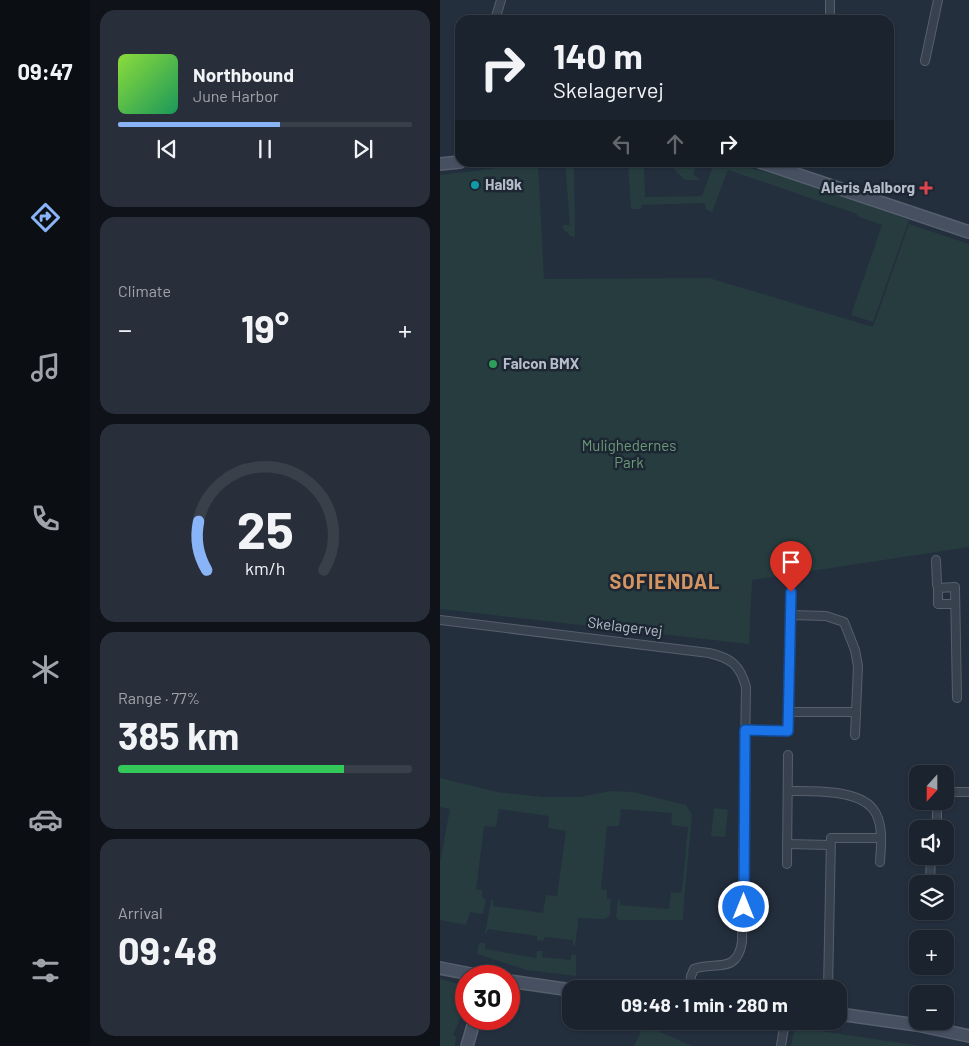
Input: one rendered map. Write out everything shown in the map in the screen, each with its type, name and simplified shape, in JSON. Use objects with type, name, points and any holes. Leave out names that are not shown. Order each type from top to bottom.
[{"type":"street","points":[[497,15],[501,0]]},
{"type":"street","points":[[830,0],[830,15]]},
{"type":"street","points":[[925,61],[938,0]]},
{"type":"street","points":[[440,164],[455,162]]},
{"type":"street","points":[[787,167],[969,232]]},
{"type":"street","points":[[936,560],[938,604],[955,604]]},
{"type":"street","points":[[938,588],[955,587],[957,698]]},
{"type":"street","points":[[745,730],[788,731],[791,592]]},
{"type":"street","points":[[791,615],[826,616],[844,622],[856,656],[855,735]]},
{"type":"street","name":"Skelagervej","points":[[440,620],[693,651],[724,657],[733,662],[744,677],[746,687],[742,948],[735,958],[724,966],[694,969],[691,980]]},
{"type":"street","points":[[789,712],[856,712]]},
{"type":"street","points":[[787,864],[788,755]]},
{"type":"street","points":[[788,791],[830,792],[866,803],[874,810],[877,818],[881,838],[880,862]]},
{"type":"street","points":[[954,792],[969,792]]},
{"type":"street","points":[[828,980],[831,838],[881,838]]},
{"type":"street","points":[[787,844],[830,845]]},
{"type":"street","points":[[440,968],[455,971]]},
{"type":"street","points":[[520,983],[562,989]]},
{"type":"street","points":[[847,1015],[969,1036]]},
{"type":"street","points":[[467,1046],[472,1030]]},
{"type":"street","points":[[781,1046],[784,1030]]},
{"type":"green space","name":"Mulighedernes Park","points":[[505,167],[538,167],[544,279],[709,278],[873,327],[909,224],[969,244],[969,547],[752,580],[749,644],[440,609],[440,175]]},
{"type":"green space","points":[[565,167],[574,167],[575,237],[563,229],[563,225],[570,225]]},
{"type":"green space","points":[[628,167],[696,167],[693,175],[699,178],[698,180],[685,180],[673,168],[644,168],[645,197],[702,196],[713,167],[747,167],[797,181],[909,220],[873,322],[851,315],[882,225],[857,216],[857,214],[728,170],[712,212],[705,209],[706,206],[703,203],[642,205],[641,209],[631,209]]},
{"type":"green space","points":[[440,778],[497,792],[543,797],[580,797],[611,791],[633,792],[686,805],[692,815],[683,920],[618,920],[616,917],[618,900],[620,900],[620,905],[669,909],[671,892],[679,893],[682,891],[688,827],[671,825],[672,813],[621,809],[619,826],[607,826],[601,889],[607,890],[607,899],[611,899],[610,916],[604,919],[577,918],[575,946],[573,945],[573,940],[545,937],[543,941],[537,940],[537,936],[488,929],[485,934],[491,900],[494,900],[493,906],[543,913],[546,895],[557,896],[566,831],[548,828],[549,816],[499,809],[496,827],[484,827],[476,889],[482,890],[482,898],[486,899],[483,914],[470,912],[466,925],[440,920],[440,862],[450,809],[440,807]]},
{"type":"green space","points":[[714,808],[728,810],[725,837],[711,836]]},
{"type":"green space","points":[[479,943],[485,943],[485,949],[536,958],[537,951],[543,951],[542,957],[571,960],[571,955],[576,955],[576,976],[527,970],[520,968],[520,965],[511,965],[477,954]]},
{"type":"green space","points":[[440,979],[455,983],[455,1030],[453,1035],[456,1037],[455,1046],[440,1046]]},
{"type":"green space","points":[[642,1030],[655,1030],[692,1046],[634,1046]]},
{"type":"green space","points":[[794,1030],[815,1030],[920,1046],[791,1046]]},
{"type":"place","name":"Hal9k","points":[[475,185]]},
{"type":"place","name":"Aleris Aalborg","points":[[926,188]]},
{"type":"place","name":"Falcon BMX","points":[[493,364]]},
{"type":"district","name":"SOFIENDAL","points":[[665,582]]},
{"type":"route","points":[[744,907],[745,730],[788,731],[791,592]]}]
